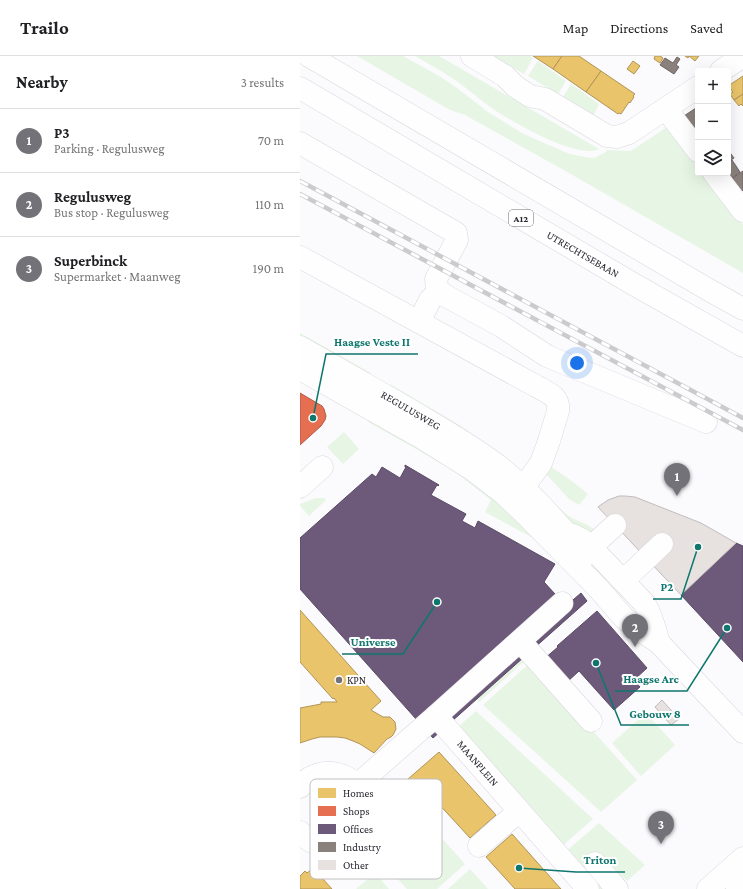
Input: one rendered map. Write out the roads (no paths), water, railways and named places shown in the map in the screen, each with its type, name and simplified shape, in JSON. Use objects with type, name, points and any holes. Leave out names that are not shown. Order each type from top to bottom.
[{"type":"main road","points":[[309,56],[743,309]]},
{"type":"main road","points":[[472,56],[505,76],[516,87],[530,96],[545,99],[607,136],[617,137],[629,133],[695,89]]},
{"type":"main road","points":[[725,68],[743,56]]},
{"type":"main road","name":"UTRECHTSEBAAN","points":[[300,88],[743,346]]},
{"type":"main road","points":[[666,109],[695,147]]},
{"type":"main road","points":[[300,143],[456,233],[456,241],[436,279],[439,291],[446,296],[501,326],[547,356],[706,422]]},
{"type":"main road","points":[[716,176],[743,211]]},
{"type":"main road","points":[[300,257],[556,398],[558,408],[544,456],[540,466],[523,488]]},
{"type":"main road","points":[[419,322],[430,300],[439,291]]},
{"type":"main road","name":"REGULUSWEG","points":[[300,347],[413,411],[463,441],[495,464],[523,488],[635,607],[659,643]]},
{"type":"main road","name":"REGULUSWEG","points":[[300,368],[422,438],[462,463],[503,493],[599,589],[628,622],[659,643],[743,732]]},
{"type":"main road","points":[[300,487],[322,467]]},
{"type":"main road","points":[[591,548],[615,525]]},
{"type":"main road","points":[[565,532],[581,539],[591,548],[645,604],[659,643]]},
{"type":"main road","points":[[623,581],[662,544]]},
{"type":"main road","points":[[364,779],[562,603]]},
{"type":"main road","points":[[520,641],[591,721]]},
{"type":"main road","name":"MAANPLEIN","points":[[436,716],[588,889]]},
{"type":"main road","points":[[300,787],[304,782],[314,776],[325,773],[337,774],[349,779]]},
{"type":"main road","points":[[479,846],[519,811]]},
{"type":"main road","points":[[708,889],[743,858]]},
{"type":"main road","points":[[595,863],[617,889]]},
{"type":"main road","points":[[738,889],[743,884]]},
{"type":"railway","points":[[300,181],[743,418]]},
{"type":"railway","points":[[300,194],[743,430]]},
{"type":"place","name":"Haagse Veste II","points":[[313,418]]},
{"type":"place","name":"P3","points":[[677,496]]},
{"type":"place","name":"P2","points":[[698,547]]},
{"type":"place","name":"Universe","points":[[437,602]]},
{"type":"place","name":"Haagse Arc","points":[[727,628]]},
{"type":"place","name":"Regulusweg","points":[[635,647]]},
{"type":"place","name":"Gebouw 8","points":[[596,663]]},
{"type":"place","name":"KPN","points":[[339,680]]},
{"type":"place","name":"Superbinck","points":[[661,844]]},
{"type":"place","name":"Triton","points":[[519,868]]}]
